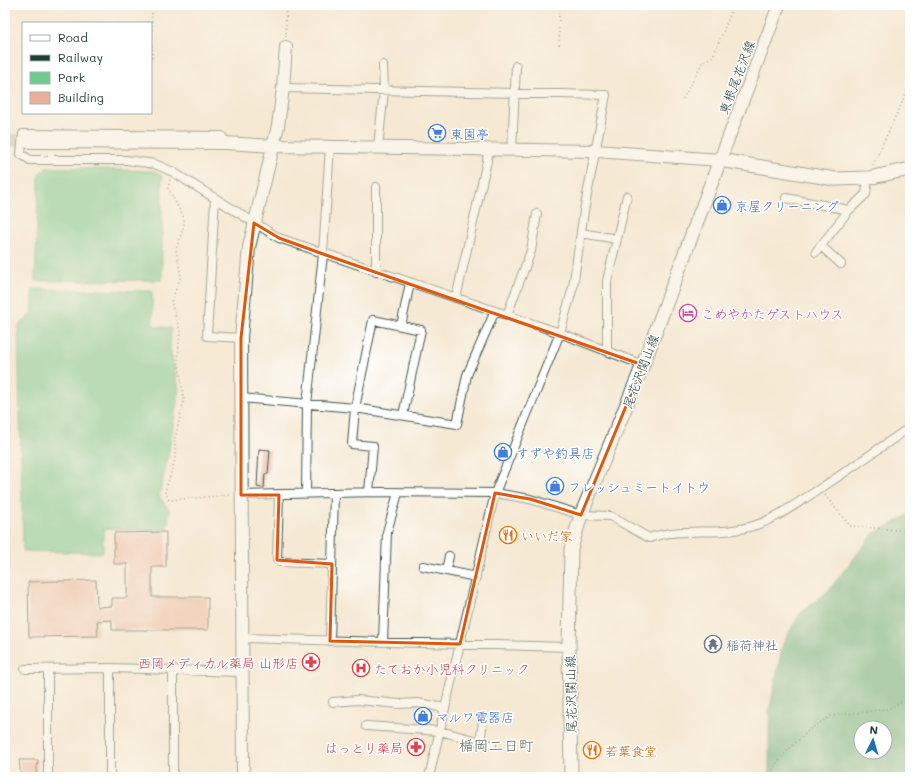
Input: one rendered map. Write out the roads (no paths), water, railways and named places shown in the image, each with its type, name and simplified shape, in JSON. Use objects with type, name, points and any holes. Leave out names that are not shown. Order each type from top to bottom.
[{"type":"main road","points":[[720,160],[835,179],[868,178],[910,169]]},
{"type":"main road","name":"尾花沢関山線","points":[[571,777],[569,647],[572,549],[581,516],[643,365],[720,160]]},
{"type":"street","name":"東根尾花沢線","points":[[720,160],[779,5]]},
{"type":"street","points":[[242,777],[241,338],[247,262],[254,223],[274,146],[284,88],[286,47]]},
{"type":"street","points":[[378,147],[384,91],[383,65]]},
{"type":"street","points":[[512,150],[516,94],[516,66]]},
{"type":"street","points":[[284,88],[606,95],[584,211],[573,287],[560,333],[495,493],[429,777]]},
{"type":"street","points":[[226,143],[222,136],[23,134],[21,154],[30,160],[126,160],[155,164],[173,172],[279,238],[560,333],[643,365]]},
{"type":"street","points":[[30,142],[226,143],[274,146],[596,151],[720,160]]},
{"type":"street","points":[[306,494],[307,404],[323,254],[330,146]]},
{"type":"street","points":[[456,298],[487,161],[488,150]]},
{"type":"street","points":[[841,264],[818,249],[849,210],[866,194],[868,178]]},
{"type":"street","points":[[376,187],[376,272]]},
{"type":"street","points":[[607,351],[607,281],[627,196]]},
{"type":"street","points":[[786,198],[849,210]]},
{"type":"street","points":[[215,199],[207,336],[241,338]]},
{"type":"street","points":[[507,315],[531,251],[537,214]]},
{"type":"street","points":[[581,233],[617,239]]},
{"type":"street","points":[[401,326],[410,283]]},
{"type":"street","points":[[240,398],[355,408],[457,424],[467,375],[495,311]]},
{"type":"street","points":[[368,492],[373,446],[352,444],[355,408],[373,320],[421,330],[403,415]]},
{"type":"street","points":[[241,494],[279,495],[368,492],[495,493],[530,499],[581,516],[610,516],[649,538],[665,532],[729,532],[756,525],[778,516],[910,428]]},
{"type":"street","points":[[330,640],[334,493]]},
{"type":"street","points":[[383,642],[387,532],[398,493]]},
{"type":"street","points":[[279,495],[277,560],[280,562],[332,564]]},
{"type":"street","points":[[446,571],[449,556]]},
{"type":"street","points":[[423,566],[476,577]]},
{"type":"street","points":[[241,638],[569,647]]},
{"type":"street","points":[[25,669],[110,668],[241,672]]},
{"type":"street","points":[[110,668],[110,777]]},
{"type":"street","points":[[48,669],[48,777]]},
{"type":"street","points":[[173,669],[173,777]]},
{"type":"street","points":[[333,702],[358,700],[399,704],[418,703],[445,708]]},
{"type":"street","points":[[480,742],[483,722]]},
{"type":"street","points":[[366,726],[440,731],[492,745]]},
{"type":"tunnel","points":[[5,141],[30,142]]},
{"type":"railway","points":[[5,502],[6,777]]},
{"type":"place","name":"東園亭","points":[[437,133]]},
{"type":"place","name":"京屋クリーニング","points":[[722,205]]},
{"type":"place","name":"こめやかたゲストハウス","points":[[688,313]]},
{"type":"place","name":"すずや釣具店","points":[[503,452]]},
{"type":"place","name":"フレッシュミートイトウ","points":[[555,486]]},
{"type":"place","name":"いいだ家","points":[[508,535]]},
{"type":"place","name":"稲荷神社","points":[[713,644]]},
{"type":"place","name":"西岡メディカル薬局 山形店","points":[[311,662]]},
{"type":"place","name":"たておか小児科クリニック","points":[[361,668]]},
{"type":"place","name":"マルワ電器店","points":[[423,716]]},
{"type":"place","name":"はっとり薬局","points":[[416,747]]},
{"type":"place","name":"若葉食堂","points":[[592,750]]},
{"type":"district","name":"楯岡二日町","points":[[496,745]]}]
